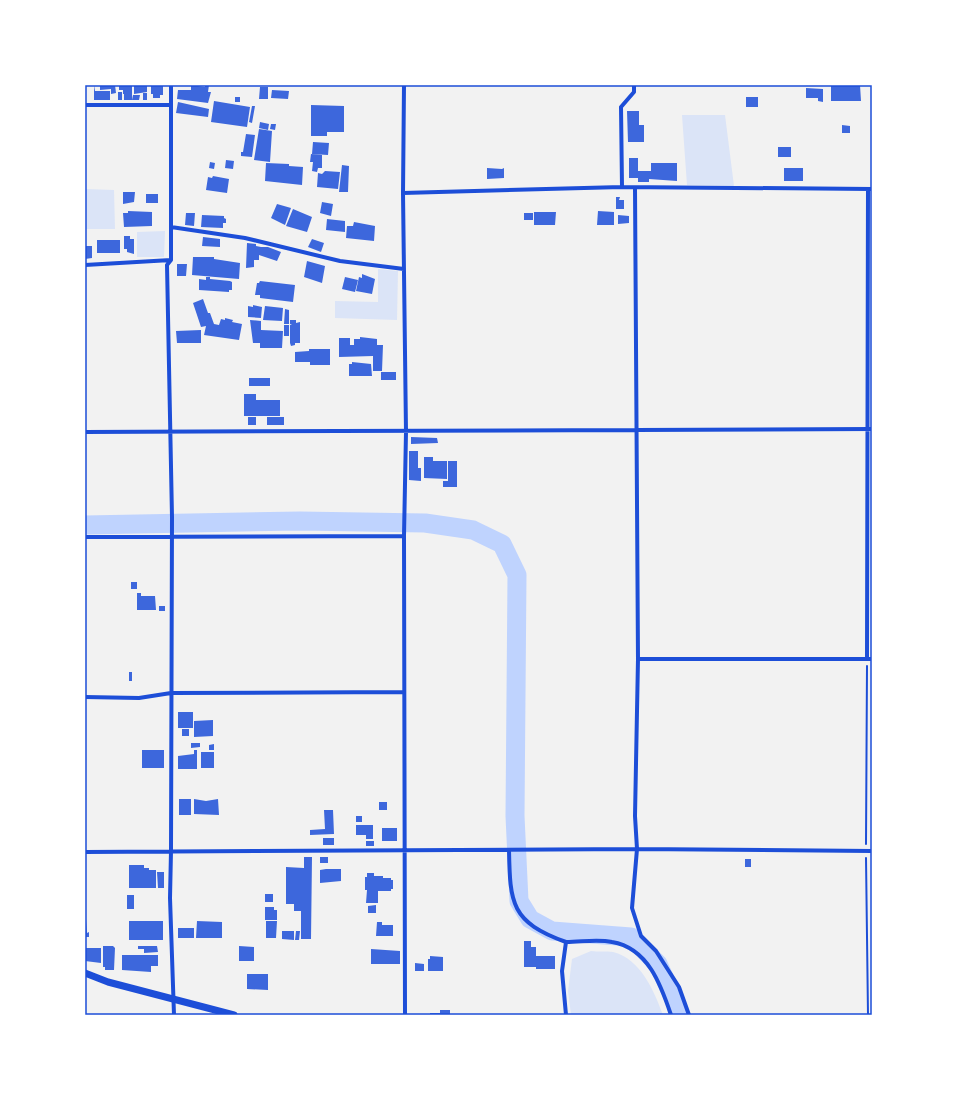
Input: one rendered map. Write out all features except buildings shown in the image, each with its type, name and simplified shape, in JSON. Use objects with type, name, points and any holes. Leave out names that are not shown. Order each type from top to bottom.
[{"type":"main road","points":[[85,973],[108,982],[174,998],[224,1014],[234,1015]]},
{"type":"street","points":[[171,85],[171,260],[167,265],[172,516],[170,898],[174,1015]]},
{"type":"street","points":[[404,85],[403,193],[406,432],[404,516],[405,1015]]},
{"type":"street","points":[[622,187],[621,107],[634,92],[634,85]]},
{"type":"street","points":[[85,105],[171,105]]},
{"type":"street","points":[[403,193],[622,187],[796,187],[870,189],[870,659],[638,659]]},
{"type":"street","points":[[635,188],[638,659],[635,816],[637,849],[632,908],[641,936],[656,951],[679,987],[689,1015]]},
{"type":"street","points":[[171,227],[274,244],[340,261],[404,269]]},
{"type":"street","points":[[85,265],[171,260]]},
{"type":"street","points":[[85,432],[406,432],[870,429]]},
{"type":"street","points":[[85,537],[404,533]]},
{"type":"street","points":[[85,697],[138,698],[171,693],[404,692]]},
{"type":"street","points":[[85,852],[637,849],[872,851]]},
{"type":"street","points":[[509,850],[510,887],[514,904],[528,924],[546,935],[566,942],[594,940],[626,945],[637,952],[649,966],[661,988],[671,1015]]},
{"type":"street","points":[[566,942],[562,971],[566,1015]]},
{"type":"path","points":[[868,1015],[866,851],[870,659]]},
{"type":"shaded area","points":[[682,115],[725,115],[734,186],[687,185]]},
{"type":"shaded area","points":[[85,189],[114,190],[115,229],[85,229]]},
{"type":"shaded area","points":[[165,231],[164,257],[137,257],[137,232]]},
{"type":"shaded area","points":[[378,269],[398,271],[397,320],[335,318],[335,301],[378,302]]},
{"type":"shaded area","points":[[591,951],[613,952],[631,961],[639,969],[651,986],[663,1015],[571,1015],[568,991],[572,959]]},
{"type":"waterway","points":[[85,525],[300,521],[425,523],[473,530],[502,544],[517,575],[515,816],[519,901],[530,919],[552,931],[631,937],[658,964],[675,1001],[679,1015]]}]
